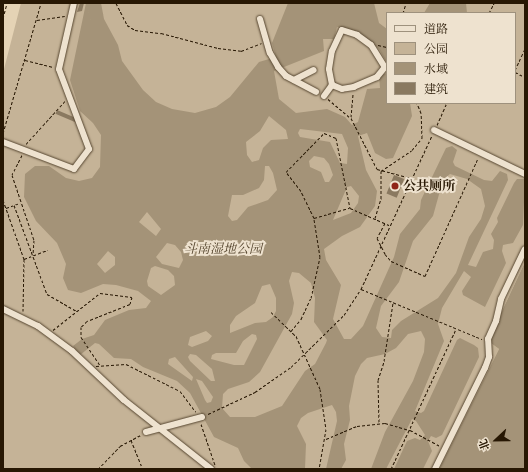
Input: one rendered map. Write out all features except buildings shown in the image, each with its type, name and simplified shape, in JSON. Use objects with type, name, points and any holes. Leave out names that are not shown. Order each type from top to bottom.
[{"type":"street","points":[[3,142],[74,170],[89,149],[59,69],[74,3]]},
{"type":"street","points":[[260,19],[266,41],[278,68],[294,80],[316,92]]},
{"type":"street","points":[[342,30],[357,35],[371,45],[385,67],[377,77],[354,87],[342,89],[332,85],[329,73],[332,50],[342,30]]},
{"type":"street","points":[[294,80],[314,70]]},
{"type":"street","points":[[324,96],[332,85]]},
{"type":"street","points":[[434,130],[525,174]]},
{"type":"street","points":[[435,469],[485,368],[489,356],[488,342],[498,314],[501,299],[525,249]]},
{"type":"street","points":[[3,309],[49,333],[90,368],[124,400],[211,469]]},
{"type":"street","points":[[146,432],[200,417]]},
{"type":"path","points":[[3,18],[7,3]]},
{"type":"path","points":[[3,133],[41,3]]},
{"type":"path","points":[[116,3],[127,25],[134,30],[161,33],[218,48],[241,51],[266,41]]},
{"type":"path","points":[[490,12],[494,3]]},
{"type":"path","points":[[36,20],[72,14]]},
{"type":"path","points":[[371,45],[376,43],[386,47]]},
{"type":"path","points":[[516,68],[525,49]]},
{"type":"path","points":[[24,60],[59,69]]},
{"type":"path","points":[[516,72],[525,77]]},
{"type":"path","points":[[351,118],[354,87]]},
{"type":"path","points":[[33,256],[34,240],[12,175],[23,150],[70,96]]},
{"type":"path","points":[[324,96],[351,118],[362,136],[373,164],[377,169],[412,178]]},
{"type":"path","points":[[381,170],[412,150],[422,138],[421,113],[417,104]]},
{"type":"path","points":[[200,417],[224,408],[255,392],[305,355],[338,322],[361,289],[447,104]]},
{"type":"path","points":[[291,331],[306,309],[318,274],[319,243],[314,218],[293,180],[286,172],[324,133],[336,138],[350,208]]},
{"type":"path","points":[[385,223],[377,238],[391,261],[425,276],[480,152]]},
{"type":"path","points":[[375,219],[381,198],[381,170]]},
{"type":"path","points":[[3,200],[24,259],[22,318]]},
{"type":"path","points":[[6,208],[20,202]]},
{"type":"path","points":[[14,205],[47,294],[76,311]]},
{"type":"path","points":[[314,218],[350,208],[390,225]]},
{"type":"path","points":[[24,259],[47,250]]},
{"type":"path","points":[[361,289],[488,342]]},
{"type":"path","points":[[49,333],[100,293],[132,296],[130,304],[87,321],[81,327],[81,337],[100,365]]},
{"type":"path","points":[[379,423],[378,380],[384,361],[393,303]]},
{"type":"path","points":[[271,312],[291,331],[305,355],[320,389],[324,409],[325,439],[319,469]]},
{"type":"path","points":[[391,469],[456,329]]},
{"type":"path","points":[[90,368],[100,365],[126,364],[180,391],[200,417],[216,469]]},
{"type":"path","points":[[325,439],[348,429],[385,423],[410,430],[445,449]]},
{"type":"path","points":[[98,469],[111,453],[146,432]]},
{"type":"path","points":[[131,440],[143,469]]},
{"type":"green space","name":"斗南湿地公园","points":[[21,3],[525,3],[525,262],[488,341],[499,349],[439,469],[3,469],[3,73]]},
{"type":"water","points":[[86,3],[101,3],[104,19],[118,45],[122,61],[143,90],[156,102],[172,109],[195,113],[216,107],[230,97],[259,62],[276,57],[272,43],[288,3],[374,3],[379,23],[386,28],[386,61],[379,49],[364,36],[337,27],[334,39],[323,39],[324,51],[274,71],[279,99],[296,113],[327,109],[345,117],[352,125],[358,122],[367,89],[380,88],[379,76],[386,73],[386,104],[410,104],[412,116],[393,158],[386,159],[375,153],[367,133],[358,136],[366,170],[377,191],[375,206],[360,227],[342,236],[324,249],[326,260],[341,285],[333,319],[344,339],[351,339],[363,326],[394,257],[400,234],[420,209],[421,200],[446,148],[452,146],[457,150],[453,162],[455,166],[484,180],[492,181],[500,171],[507,174],[508,180],[468,265],[476,267],[483,252],[493,249],[494,240],[491,234],[498,222],[497,218],[514,183],[517,179],[525,179],[523,225],[513,243],[503,245],[502,251],[506,263],[485,307],[463,295],[462,291],[471,277],[464,271],[442,308],[438,324],[444,341],[415,411],[421,413],[424,411],[457,340],[460,338],[478,348],[479,357],[442,435],[436,438],[431,436],[428,441],[432,451],[423,469],[394,469],[407,441],[415,438],[420,440],[425,435],[416,421],[412,419],[386,469],[371,469],[385,432],[413,381],[424,352],[425,339],[421,331],[408,334],[396,348],[385,354],[367,358],[361,364],[355,376],[349,406],[350,420],[344,444],[346,460],[341,469],[326,469],[337,421],[336,412],[332,405],[308,413],[301,418],[297,426],[306,444],[305,469],[252,469],[244,461],[238,448],[214,437],[190,393],[177,381],[143,367],[131,359],[114,358],[99,344],[95,343],[80,355],[73,346],[82,339],[94,335],[105,320],[129,310],[146,308],[151,301],[138,291],[116,285],[103,284],[81,293],[68,290],[63,278],[66,264],[57,243],[36,221],[24,197],[25,174],[35,166],[49,166],[66,178],[79,181],[92,178],[100,167],[101,135],[93,123],[80,111],[70,80]],"holes":[[[269,116],[286,130],[288,139],[271,140],[263,148],[259,160],[252,162],[247,155],[246,142],[260,131]],[[300,129],[342,134],[348,148],[347,164],[340,163],[330,142],[300,137],[298,133]],[[314,156],[324,158],[329,164],[333,175],[329,182],[325,182],[321,172],[310,167],[309,161]],[[265,166],[269,166],[273,173],[277,190],[268,200],[248,207],[237,220],[232,221],[228,216],[232,195],[243,195],[259,188],[264,180]],[[450,174],[467,179],[481,189],[485,206],[481,219],[469,237],[456,273],[438,298],[401,321],[392,330],[391,338],[382,337],[376,328],[381,306],[399,282],[413,241],[433,216],[443,180]],[[351,186],[359,196],[358,203],[351,213],[333,220],[347,187]],[[147,212],[161,229],[156,236],[139,222]],[[167,243],[175,245],[181,252],[183,260],[179,268],[162,264],[156,257]],[[108,251],[115,257],[115,265],[105,273],[97,264]],[[155,266],[168,270],[174,276],[175,285],[161,295],[148,286],[147,281],[151,268]],[[292,272],[299,273],[311,283],[315,298],[314,322],[327,340],[315,364],[305,371],[282,406],[255,417],[230,417],[222,408],[223,394],[228,389],[249,382],[260,372],[292,314],[294,303],[289,281]],[[270,284],[276,298],[276,311],[273,317],[266,322],[255,323],[230,333],[230,325],[236,316],[255,303],[262,286]],[[206,331],[212,336],[208,341],[192,347],[188,345],[190,337]],[[252,334],[256,335],[257,339],[244,365],[234,365],[211,359],[212,355],[216,353],[236,353],[243,341]],[[190,354],[196,355],[212,369],[215,381],[211,381],[190,361],[188,357]],[[175,357],[193,377],[192,381],[168,364],[169,359]],[[196,379],[202,381],[213,397],[211,402],[207,403],[205,400]]]},
{"type":"water","points":[[430,3],[466,3],[467,12],[425,12]]},
{"type":"water","points":[[525,262],[525,469],[439,469],[499,349],[488,341]]},
{"type":"place","name":"公共厕所","points":[[395,186]]}]
